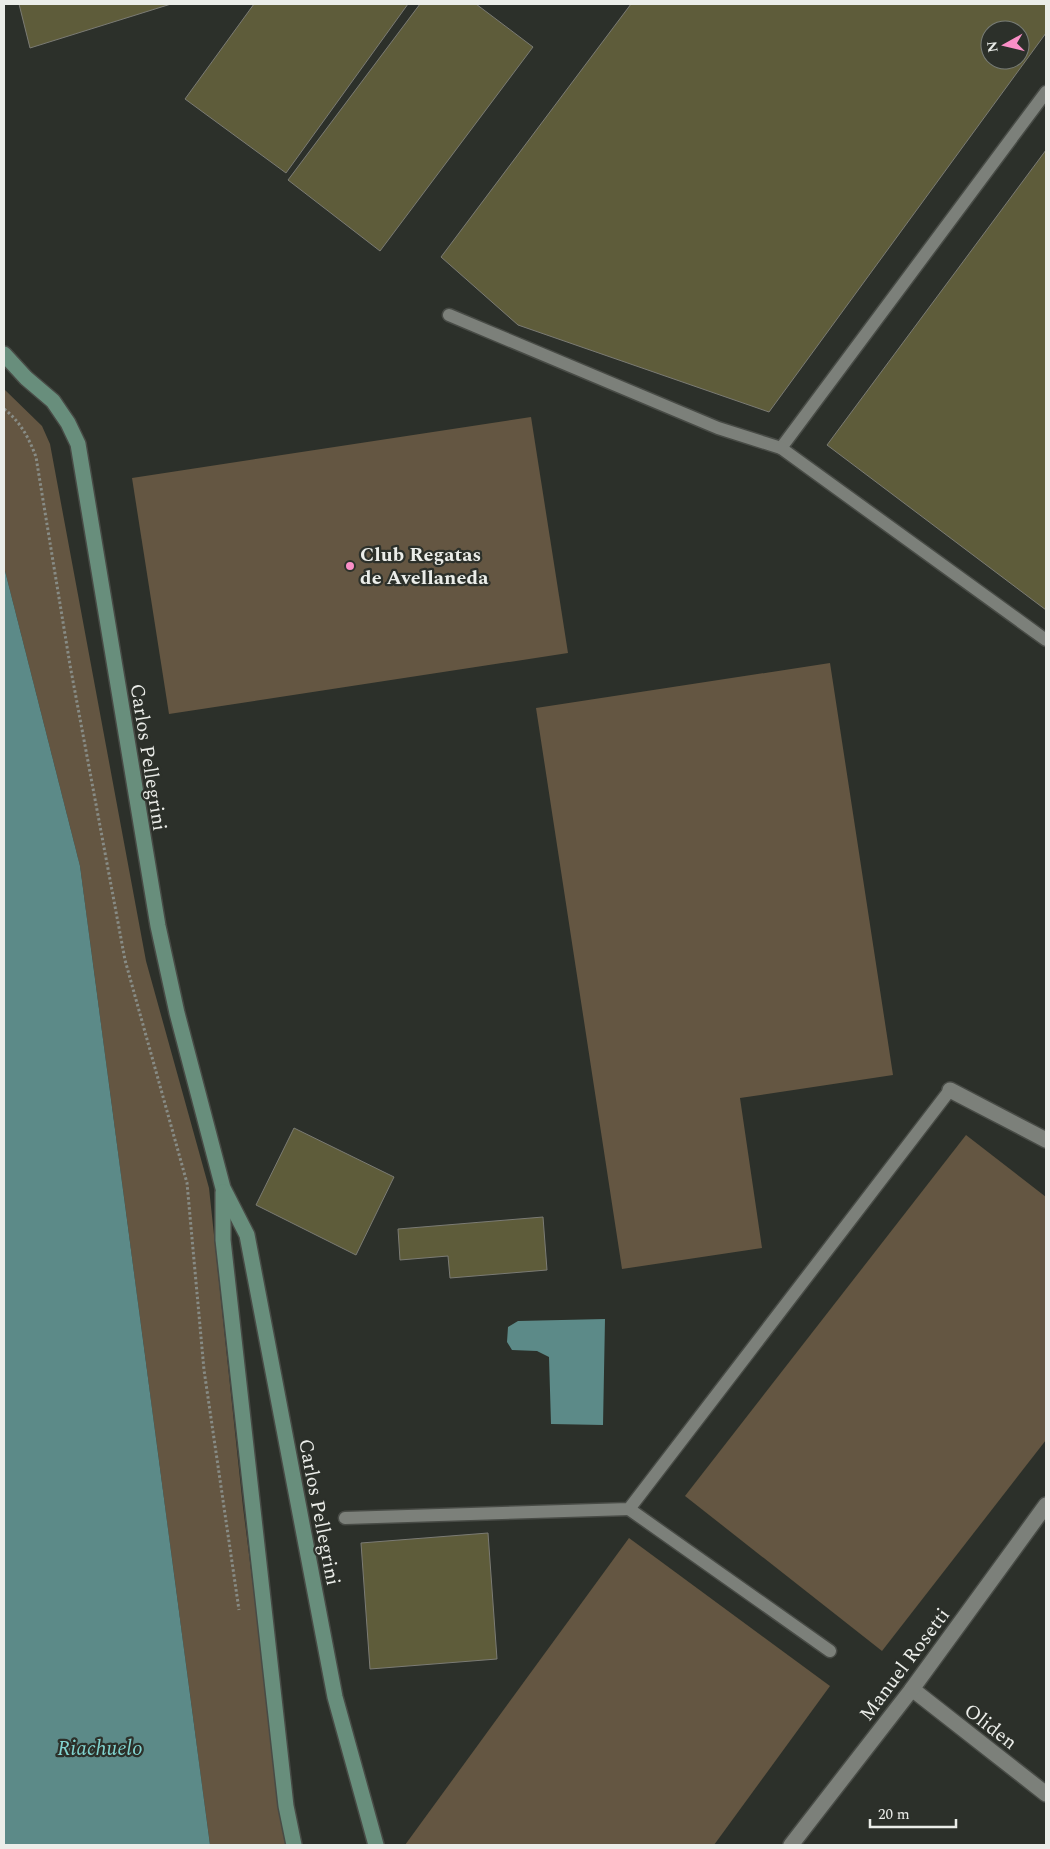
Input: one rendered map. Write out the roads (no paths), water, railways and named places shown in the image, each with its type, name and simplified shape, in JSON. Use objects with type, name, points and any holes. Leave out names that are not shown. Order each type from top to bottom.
[{"type":"street","name":"Carlos Pellegrini","points":[[4,354],[26,378],[53,401],[68,423],[78,444],[158,926],[177,1013],[223,1188],[247,1235],[335,1697],[376,1845]]},
{"type":"street","points":[[950,1090],[1046,1140]]},
{"type":"street","name":"Carlos Pellegrini","points":[[223,1188],[225,1260],[286,1806],[294,1845]]},
{"type":"street","name":"Manuel Rosetti","points":[[791,1845],[912,1689],[1046,1505]]},
{"type":"street","name":"Oliden","points":[[912,1689],[1046,1794]]},
{"type":"lane","points":[[781,448],[1046,92]]},
{"type":"lane","points":[[448,314],[718,428],[781,448],[1046,640]]},
{"type":"lane","points":[[629,1509],[950,1090]]},
{"type":"lane","points":[[345,1518],[629,1509],[830,1651]]},
{"type":"water","name":"Riachuelo","points":[[4,567],[80,866],[210,1845],[4,1845]]},
{"type":"water","points":[[605,1319],[603,1425],[551,1424],[549,1357],[537,1351],[512,1350],[507,1342],[508,1327],[518,1321]]},
{"type":"place","name":"Club Regatas de Avellaneda","points":[[350,566]]}]
